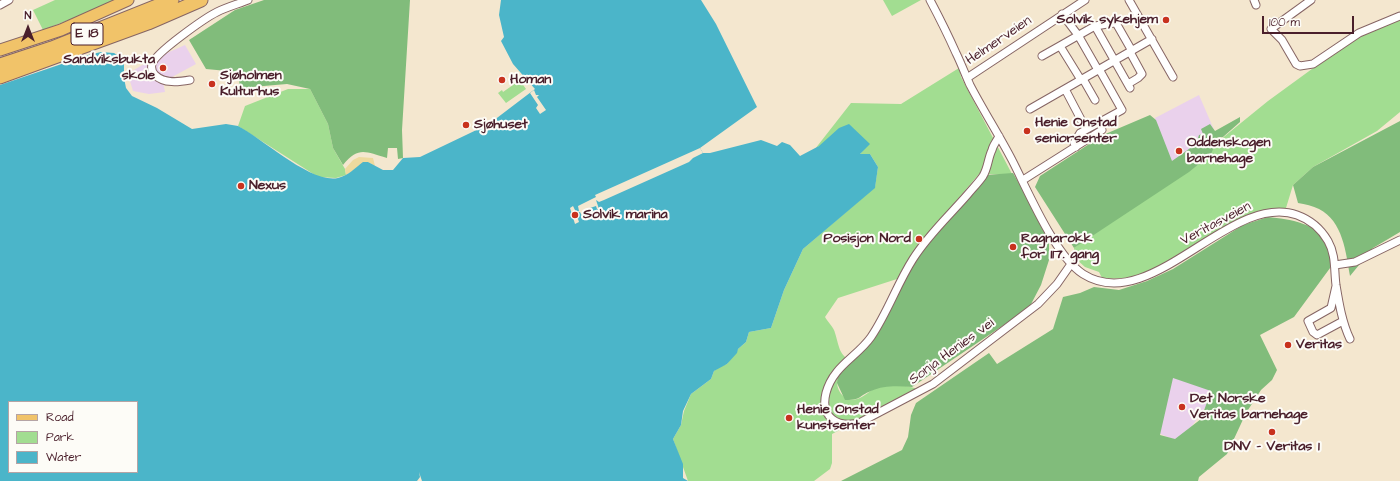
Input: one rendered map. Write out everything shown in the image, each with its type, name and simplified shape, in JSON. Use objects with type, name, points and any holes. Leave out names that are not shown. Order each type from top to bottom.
[{"type":"highway","name":"E 18","points":[[0,65],[52,48],[172,0]]},
{"type":"highway","name":"E 18","points":[[0,77],[148,23],[202,0]]},
{"type":"main road","points":[[0,50],[61,30],[128,0]]},
{"type":"street","points":[[0,5],[9,0]]},
{"type":"street","points":[[190,80],[173,82],[164,80],[155,75],[152,69],[152,63],[162,52],[203,21],[218,12],[248,0]]},
{"type":"street","points":[[930,0],[967,78],[1052,237],[1072,264]]},
{"type":"street","name":"Helmerveien","points":[[967,78],[1085,0]]},
{"type":"street","points":[[1129,0],[1173,77]]},
{"type":"street","points":[[1311,0],[1271,29],[1286,47],[1296,64],[1305,66],[1313,64],[1359,32],[1400,16]]},
{"type":"street","points":[[1062,14],[1078,36],[1122,110],[1086,129],[1078,135],[1074,143],[1076,147]]},
{"type":"street","points":[[1042,56],[1095,26],[1116,23],[1142,74],[1129,86],[1095,26]]},
{"type":"street","points":[[1030,109],[1152,39]]},
{"type":"street","points":[[1060,46],[1095,100]]},
{"type":"street","points":[[1066,89],[1086,129]]},
{"type":"street","points":[[1022,180],[1102,130]]},
{"type":"street","name":"Sonja Henies vei","points":[[999,136],[992,149],[983,176],[924,243],[902,277],[888,309],[870,338],[837,370],[832,379],[825,400],[826,412],[829,417],[839,422],[852,424],[859,423],[933,384],[1038,304],[1057,284],[1072,264]]},
{"type":"street","name":"Veritasveien","points":[[1072,264],[1084,274],[1099,280],[1124,282],[1137,279],[1172,262],[1246,220],[1262,214],[1280,212],[1304,218],[1320,229],[1329,243],[1335,265],[1336,285],[1343,321],[1350,339]]},
{"type":"street","points":[[1335,265],[1355,262],[1400,240]]},
{"type":"street","name":"Veritasveien","points":[[1336,285],[1331,308],[1308,321],[1317,335],[1343,321]]},
{"type":"shaded area","name":"Sandviksbukta skole","points":[[185,45],[196,64],[163,82],[165,92],[149,94],[133,91],[129,73],[149,61]]},
{"type":"shaded area","name":"Oddenskogen barnehage","points":[[1199,95],[1215,132],[1170,170],[1155,118]]},
{"type":"shaded area","name":"Det Norske Veritas barnehage","points":[[1208,366],[1214,396],[1180,442],[1158,433],[1167,376]]},
{"type":"green space","points":[[55,0],[114,0],[99,8],[43,30],[33,10]]},
{"type":"green space","points":[[264,0],[410,0],[402,130],[403,158],[398,159],[397,148],[388,148],[387,158],[363,152],[354,155],[343,165],[333,148],[328,124],[310,89],[287,84],[240,88],[238,72],[206,69],[189,40],[235,10]]},
{"type":"green space","points":[[883,0],[921,0],[892,16]]},
{"type":"green space","points":[[1400,19],[1400,112],[1377,131],[1313,167],[1293,185],[1286,208],[1265,210],[1246,216],[1210,235],[1157,267],[1134,276],[1111,279],[1102,278],[1099,272],[1085,267],[1075,258],[1074,248],[1199,157],[1268,101],[1338,50],[1376,27]]},
{"type":"green space","points":[[959,68],[961,77],[1012,174],[979,174],[919,245],[897,279],[838,298],[825,317],[834,331],[842,353],[852,363],[840,373],[838,378],[838,388],[843,396],[852,400],[857,399],[863,397],[879,386],[889,384],[918,389],[832,434],[832,463],[830,469],[814,481],[688,481],[673,439],[681,425],[684,411],[691,394],[711,379],[714,371],[727,364],[738,349],[746,342],[749,332],[771,328],[784,290],[803,249],[875,187],[878,167],[870,154],[860,154],[866,147],[819,146],[815,149],[851,103],[901,104]]},
{"type":"green space","points":[[516,75],[526,89],[506,103],[498,93],[502,90],[503,92],[513,85],[511,79]]},
{"type":"green space","points":[[288,89],[310,89],[328,124],[333,148],[345,169],[346,175],[336,178],[318,177],[238,126],[245,106]]},
{"type":"green space","points":[[1150,115],[1156,120],[1172,161],[1196,144],[1199,135],[1203,134],[1201,129],[1210,124],[1215,131],[1240,117],[1240,122],[1223,137],[1215,138],[1216,142],[1211,154],[1189,172],[1074,248],[1035,187],[1040,176],[1103,135]]},
{"type":"green space","points":[[1400,121],[1400,232],[1373,248],[1350,276],[1342,238],[1333,221],[1327,214],[1319,209],[1298,203],[1293,185],[1313,167]]},
{"type":"green space","points":[[1013,173],[1049,236],[1049,260],[1041,285],[1029,308],[912,387],[886,387],[876,389],[857,398],[845,400],[837,383],[838,372],[872,339],[919,249],[985,175]]},
{"type":"green space","points":[[1268,217],[1294,221],[1311,227],[1325,238],[1330,246],[1333,264],[1294,317],[1260,335],[1277,370],[1272,380],[1261,390],[1246,413],[1227,454],[1199,477],[1198,481],[841,481],[902,450],[908,437],[911,415],[916,403],[989,353],[997,364],[1053,329],[1063,297],[1080,293],[1094,287],[1119,290],[1147,281],[1173,269],[1243,225]],"holes":[[[1173,378],[1211,391],[1201,419],[1175,439],[1160,435]]]},
{"type":"sand","points":[[359,157],[373,158],[375,166],[368,162],[346,175],[345,169],[353,160]]},
{"type":"water","points":[[501,0],[701,0],[716,24],[757,107],[700,148],[703,153],[710,153],[761,140],[777,146],[782,142],[790,145],[800,156],[819,146],[839,128],[849,124],[870,144],[860,154],[870,154],[878,167],[875,188],[803,249],[784,290],[771,328],[749,332],[746,342],[738,349],[737,353],[727,364],[714,371],[711,379],[691,394],[683,411],[681,425],[673,439],[683,464],[683,478],[688,481],[422,481],[419,472],[420,477],[417,481],[0,481],[0,85],[88,55],[101,52],[114,53],[124,62],[124,78],[126,88],[132,96],[157,108],[192,129],[226,124],[238,126],[287,159],[314,174],[327,178],[338,178],[342,177],[363,162],[368,162],[383,170],[393,170],[403,158],[420,157],[489,124],[535,89],[513,64],[501,41],[504,37],[499,15]]},
{"type":"pier","points":[[534,90],[536,95],[539,95],[537,97],[546,110],[540,114],[536,108],[538,105],[530,93]]},
{"type":"pier","points":[[700,148],[703,153],[693,158],[689,162],[604,200],[599,202],[596,200],[599,209],[597,209],[596,206],[587,209],[589,216],[583,218],[580,212],[576,213],[579,222],[575,224],[570,208],[573,206],[576,212],[579,211],[578,206],[596,197],[595,195]]},
{"type":"place","name":"Solvik sykehjem","points":[[1166,20]]},
{"type":"place","name":"Sandviksbukta skole","points":[[163,68]]},
{"type":"place","name":"Homan","points":[[502,80]]},
{"type":"place","name":"Sjøholmen Kulturhus","points":[[212,84]]},
{"type":"place","name":"Sjøhuset","points":[[466,125]]},
{"type":"place","name":"Henie Onstad seniorsenter","points":[[1027,131]]},
{"type":"place","name":"Oddenskogen barnehage","points":[[1179,151]]},
{"type":"place","name":"Nexus","points":[[241,186]]},
{"type":"place","name":"Solvik marina","points":[[575,215]]},
{"type":"place","name":"Posisjon Nord","points":[[919,239]]},
{"type":"place","name":"Ragnarokk for 117. gang","points":[[1013,247]]},
{"type":"place","name":"Veritas","points":[[1288,345]]},
{"type":"place","name":"Det Norske Veritas barnehage","points":[[1182,407]]},
{"type":"place","name":"Henie Onstad kunstsenter","points":[[789,418]]},
{"type":"place","name":"DNV - Veritas 1","points":[[1272,432]]}]
